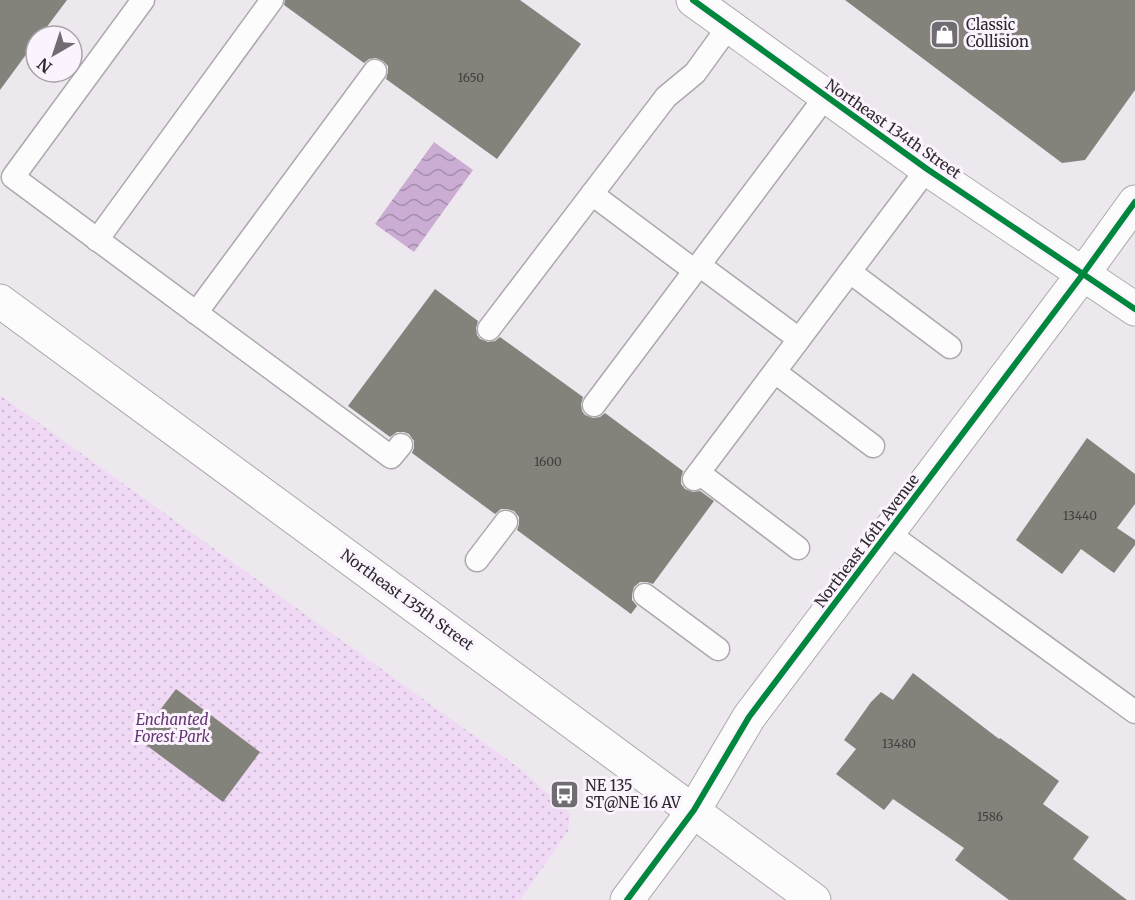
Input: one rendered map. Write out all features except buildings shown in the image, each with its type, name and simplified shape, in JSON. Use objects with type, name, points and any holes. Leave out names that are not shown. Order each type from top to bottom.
[{"type":"street","name":"Northeast 134th Street","points":[[693,0],[927,169],[1135,309]]},
{"type":"street","name":"Northeast 16th Avenue","points":[[627,900],[694,810],[749,717],[1135,202]]},
{"type":"street","name":"Northeast 135th Street","points":[[0,301],[814,900]]},
{"type":"lane","points":[[143,0],[13,177],[391,457],[401,445]]},
{"type":"lane","points":[[97,240],[272,0]]},
{"type":"lane","points":[[489,329],[666,97],[695,73],[729,26]]},
{"type":"lane","points":[[196,313],[375,71]]},
{"type":"lane","points":[[594,405],[825,96]]},
{"type":"lane","points":[[798,548],[697,476],[927,169]]},
{"type":"lane","points":[[592,194],[799,339]]},
{"type":"lane","points":[[850,272],[950,347]]},
{"type":"lane","points":[[775,372],[873,446]]},
{"type":"lane","points":[[477,560],[506,522]]},
{"type":"lane","points":[[888,532],[1135,712]]},
{"type":"lane","points":[[645,595],[718,649]]},
{"type":"green space","name":"Enchanted Forest Park","points":[[0,395],[519,768],[570,813],[568,831],[520,900],[0,900]]},
{"type":"water","points":[[434,142],[473,170],[414,252],[375,224]]},
{"type":"cycle path","points":[[693,0],[927,169],[1135,309]]},
{"type":"cycle path","points":[[627,900],[694,810],[749,717],[1135,202]]},
{"type":"place","name":"Classic Collision","points":[[945,34]]},
{"type":"place","name":"NE 135 ST@NE 16 AV","points":[[564,795]]}]
